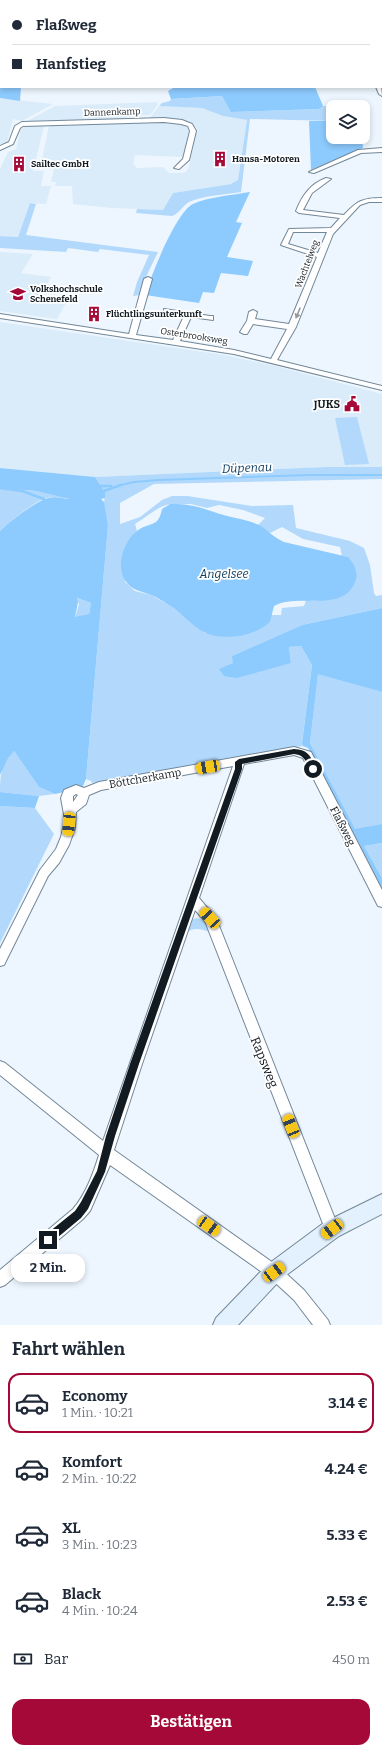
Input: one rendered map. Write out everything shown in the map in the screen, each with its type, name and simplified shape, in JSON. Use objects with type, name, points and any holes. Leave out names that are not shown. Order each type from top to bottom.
[{"type":"street","name":"Dannenkamp","points":[[0,148],[12,143],[17,126],[22,124],[177,121],[190,125],[193,131],[186,160],[177,168]]},
{"type":"street","points":[[0,148],[2,150],[0,154]]},
{"type":"street","points":[[312,172],[360,151],[382,150]]},
{"type":"street","points":[[328,179],[311,189],[303,200],[299,211],[345,217]]},
{"type":"street","name":"Wachtelweg","points":[[273,361],[292,327],[332,230],[363,202],[382,200]]},
{"type":"street","points":[[320,256],[284,245],[291,230],[332,230]]},
{"type":"street","points":[[132,337],[148,279]]},
{"type":"street","points":[[167,312],[210,318]]},
{"type":"street","points":[[244,332],[251,321],[253,312]]},
{"type":"street","points":[[176,343],[188,315]]},
{"type":"street","name":"Osterbrooksweg","points":[[0,316],[234,352],[382,388]]},
{"type":"street","points":[[251,321],[292,327]]},
{"type":"street","name":"Böttcherkamp","points":[[0,961],[44,873],[54,862],[68,837],[70,810],[66,798],[68,793],[76,789],[84,793],[99,786],[294,751],[301,752]]},
{"type":"street","name":"Flaßweg","points":[[301,752],[307,756],[382,902]]},
{"type":"street","points":[[0,1280],[78,1214],[84,1206],[101,1172],[137,1057],[238,769],[239,762]]},
{"type":"street","points":[[70,810],[80,804],[84,798],[84,793]]},
{"type":"street","name":"Rapsweg","points":[[192,899],[210,918],[332,1229]]},
{"type":"street","points":[[0,1067],[120,1164],[274,1272],[299,1295],[323,1325]]},
{"type":"street","points":[[223,1325],[274,1272],[332,1229],[382,1204]]},
{"type":"shaded area","points":[[0,88],[21,88],[20,101],[0,98]]},
{"type":"shaded area","points":[[173,88],[315,88],[323,106],[319,109],[231,112],[222,96],[171,99],[168,91]]},
{"type":"shaded area","points":[[222,96],[232,112],[319,109],[326,106],[326,121],[250,119],[241,192],[208,197],[189,202],[172,216],[136,213],[137,209],[163,210],[173,193],[231,184],[238,180],[247,120],[223,116],[202,108],[159,106],[162,103],[170,101],[171,99]]},
{"type":"shaded area","points":[[0,98],[53,104],[22,121],[13,119],[7,143],[0,144]]},
{"type":"shaded area","points":[[156,102],[158,104],[150,115],[131,116],[122,119],[27,121],[55,106]]},
{"type":"shaded area","points":[[159,106],[202,108],[223,116],[247,120],[238,180],[236,183],[173,193],[163,210],[112,208],[73,204],[72,186],[55,186],[56,182],[51,182],[54,169],[40,169],[49,126],[168,122],[183,125],[189,129],[183,157],[135,155],[133,165],[136,166],[136,168],[163,167],[169,173],[186,172],[189,167],[197,129],[194,124],[186,121],[149,119]]},
{"type":"shaded area","points":[[309,121],[326,121],[326,144],[363,144],[363,148],[311,170]]},
{"type":"shaded area","points":[[27,126],[44,126],[33,171],[44,171],[41,186],[51,186],[46,204],[30,203],[18,237],[0,236],[0,169],[8,152],[16,149],[21,129]]},
{"type":"shaded area","points":[[250,192],[236,222],[242,223],[227,257],[253,261],[248,276],[221,273],[214,293],[203,292],[199,303],[145,295],[165,245],[186,209],[193,204],[221,196]]},
{"type":"shaded area","points":[[30,203],[36,204],[26,235],[158,252],[145,279],[140,295],[133,296],[137,282],[149,255],[100,249],[98,252],[68,248],[66,252],[0,248],[0,236],[18,237]]},
{"type":"shaded area","points":[[0,252],[33,254],[21,273],[51,277],[40,297],[67,301],[57,319],[0,311]]},
{"type":"shaded area","points":[[0,322],[224,355],[279,367],[382,394],[382,467],[326,467],[95,477],[0,468]]},
{"type":"shaded area","points":[[357,417],[369,464],[345,465],[335,418]]},
{"type":"shaded area","points":[[326,467],[382,467],[382,479],[154,484],[120,503],[120,524],[140,517],[162,500],[172,496],[187,496],[252,506],[293,505],[296,528],[350,541],[364,548],[370,565],[374,593],[376,596],[382,595],[382,608],[302,625],[232,656],[291,663],[289,647],[301,646],[312,665],[302,742],[303,746],[92,783],[86,779],[108,525],[104,504],[105,492],[95,477]],"holes":[[[191,504],[207,508],[219,505],[243,510],[265,518],[258,525],[270,533],[282,527],[303,539],[340,547],[342,556],[348,557],[317,601],[306,600],[304,606],[282,608],[281,615],[271,615],[270,622],[205,633],[171,606],[151,595],[135,591],[125,582],[126,545],[137,531],[135,524],[165,505]]]},
{"type":"shaded area","points":[[0,468],[95,477],[105,492],[105,498],[101,499],[104,502],[108,525],[86,779],[82,788],[55,794],[39,787],[14,751],[8,758],[0,775],[0,531],[23,512],[44,500],[54,497],[70,499],[36,491],[0,488]],"holes":[[[77,598],[91,603],[89,614],[75,617],[78,602]]]},
{"type":"shaded area","points":[[0,488],[36,491],[73,499],[54,497],[42,500],[23,512],[0,531]]},
{"type":"shaded area","name":"Angelsee","points":[[170,504],[195,506],[249,521],[259,525],[284,542],[348,557],[355,569],[355,582],[349,592],[330,600],[284,602],[274,606],[270,622],[264,627],[248,634],[222,637],[206,633],[197,628],[174,608],[163,601],[132,588],[122,575],[122,557],[125,547],[131,537],[142,528],[156,522],[162,509]]},
{"type":"shaded area","points":[[76,598],[91,603],[89,614],[75,618],[79,604]]},
{"type":"shaded area","points":[[382,608],[382,692],[318,674],[310,743],[355,829],[382,824],[382,843],[364,846],[382,878],[382,890],[308,748],[303,746],[302,743],[312,665],[301,646],[289,647],[291,663],[237,678],[224,676],[219,669],[233,663],[232,656],[302,625]]},
{"type":"shaded area","points":[[318,673],[382,692],[382,824],[355,830],[310,743]]},
{"type":"shaded area","points":[[14,751],[39,787],[55,794],[39,796],[0,792],[2,769],[6,759]]},
{"type":"shaded area","points":[[0,792],[39,796],[35,808],[0,806]]},
{"type":"shaded area","points":[[0,806],[35,808],[54,834],[0,943]]},
{"type":"shaded area","points":[[382,843],[382,878],[364,846]]},
{"type":"shaded area","points":[[196,918],[206,923],[211,933],[194,929],[184,934],[191,920]]},
{"type":"waterway","name":"Düpenau","points":[[0,473],[78,485],[76,485]]},
{"type":"waterway","name":"Düpenau","points":[[120,485],[134,482],[158,480],[310,475],[382,475]]},
{"type":"waterway","name":"Düpenau","points":[[104,491],[120,485]]},
{"type":"waterway","name":"Düpenau","points":[[86,486],[111,486]]},
{"type":"waterway","points":[[0,488],[22,491],[44,499]]},
{"type":"waterway","points":[[45,742],[65,791]]},
{"type":"place","name":"Hansa-Motoren","points":[[220,159]]},
{"type":"place","name":"Sailtec GmbH","points":[[19,164]]},
{"type":"place","name":"Volkshochschule Schenefeld","points":[[18,294]]},
{"type":"place","name":"Flüchtlingsunterkunft","points":[[94,314]]},
{"type":"place","name":"JUKS","points":[[352,404]]},
{"type":"route","points":[[48,1240],[78,1214],[84,1206],[101,1172],[111,1136],[135,1064],[238,769],[239,762],[294,751],[301,752],[307,756],[313,769]]}]
